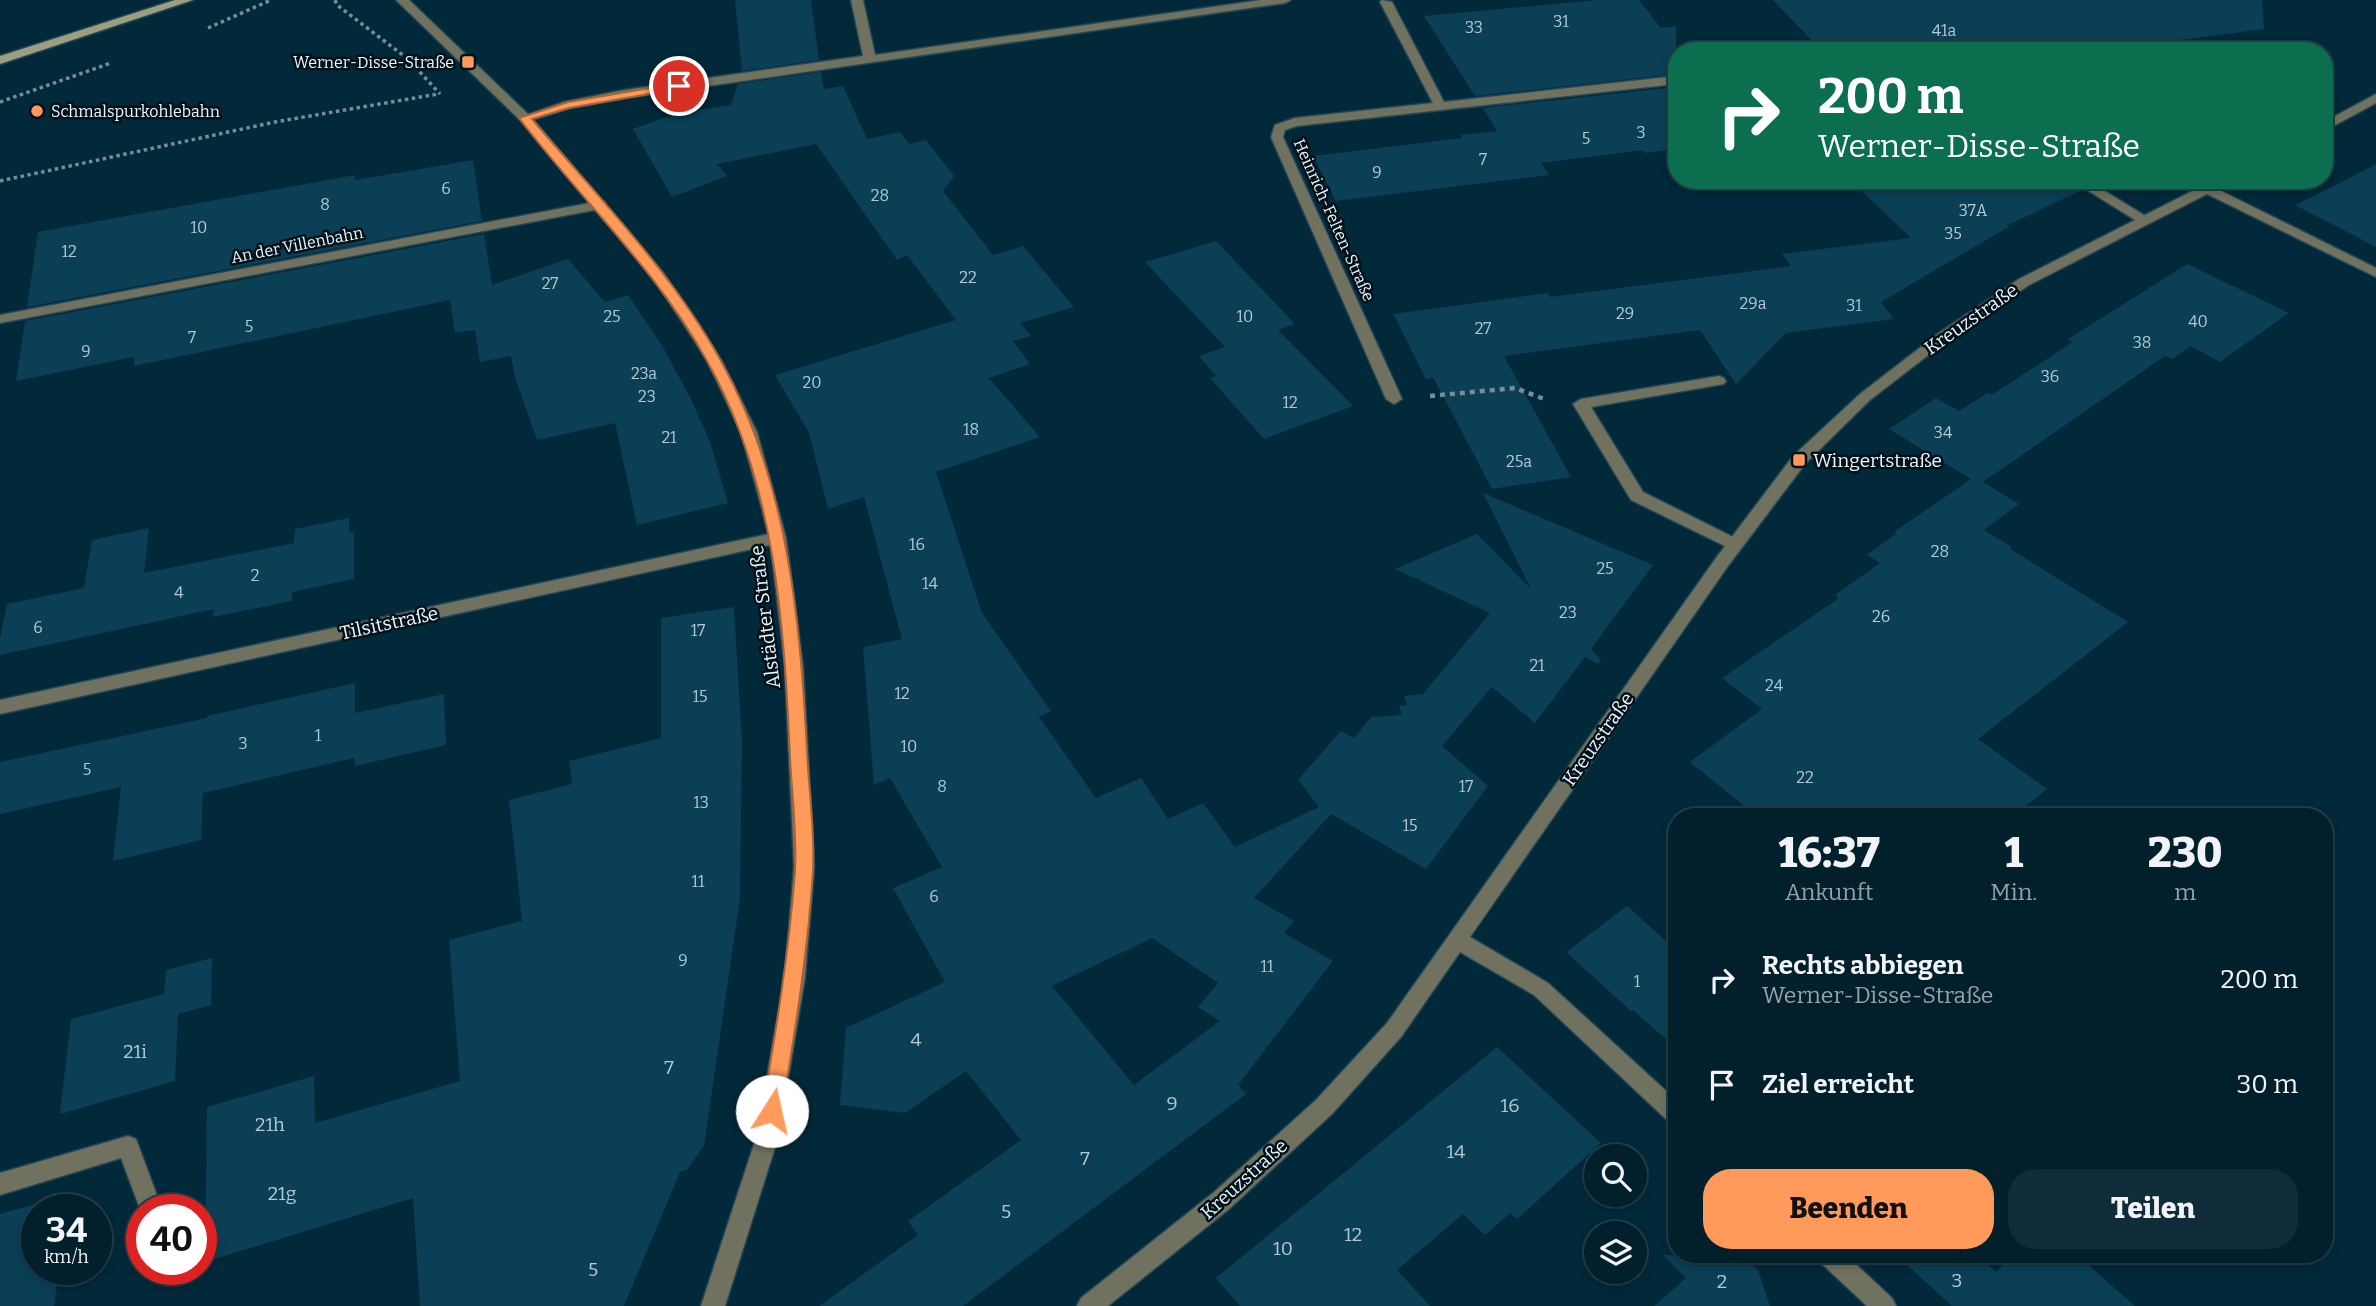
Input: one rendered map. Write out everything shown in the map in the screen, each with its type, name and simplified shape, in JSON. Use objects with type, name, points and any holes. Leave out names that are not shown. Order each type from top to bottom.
[{"type":"main road","points":[[0,60],[187,0]]},
{"type":"street","name":"Alstädter Straße","points":[[402,0],[525,118],[659,277],[714,360],[749,432],[778,538],[794,667],[804,867],[796,964],[767,1138],[713,1306]]},
{"type":"street","points":[[857,0],[870,59]]},
{"type":"street","points":[[525,118],[568,105],[624,94],[1285,0]]},
{"type":"street","points":[[1386,1],[1440,105]]},
{"type":"street","name":"Heinrich-Felten-Straße","points":[[1394,399],[1277,137],[1279,128],[1295,122],[1668,81]]},
{"type":"street","points":[[2333,122],[2376,98]]},
{"type":"street","points":[[2092,189],[2145,220]]},
{"type":"street","points":[[2208,190],[2376,273]]},
{"type":"street","name":"Kreuzstraße","points":[[1089,1306],[1221,1201],[1324,1107],[1394,1030],[1735,545],[1799,460],[1865,397],[1944,336],[2024,282],[2208,190]]},
{"type":"street","name":"An der Villenbahn","points":[[0,319],[600,205]]},
{"type":"street","points":[[1719,381],[1581,404],[1637,496],[1735,545]]},
{"type":"street","name":"Tilsitstraße","points":[[0,707],[778,538]]},
{"type":"street","points":[[1458,940],[1541,989],[1668,1107]]},
{"type":"street","points":[[0,1184],[128,1146],[146,1194]]},
{"type":"street","points":[[1838,1263],[1885,1306]]},
{"type":"path","points":[[0,181],[275,122],[438,94]]},
{"type":"path","points":[[1394,399],[1515,388],[1544,397],[1550,409]]},
{"type":"building","points":[[735,0],[811,0],[819,60],[742,71]]},
{"type":"building","points":[[1597,0],[1639,0],[1661,28],[1676,26],[1676,42],[1668,42],[1668,75],[1475,96],[1424,16]]},
{"type":"building","points":[[1773,0],[2262,0],[2264,29],[2164,42],[1813,42]]},
{"type":"building","points":[[821,72],[824,89],[843,86],[867,139],[900,132],[909,144],[926,140],[954,176],[943,191],[993,255],[1023,246],[1074,307],[1020,323],[1031,336],[1013,341],[1030,364],[989,378],[1040,437],[936,472],[982,613],[1051,711],[1039,717],[1096,798],[1141,778],[1168,819],[1203,803],[1235,847],[1319,807],[1298,780],[1341,731],[1354,738],[1371,717],[1402,715],[1399,706],[1407,705],[1404,696],[1423,694],[1490,613],[1395,569],[1477,534],[1531,589],[1483,493],[1653,565],[1591,649],[1601,660],[1598,664],[1585,657],[1535,723],[1492,687],[1442,746],[1488,786],[1426,869],[1331,814],[1254,898],[1294,921],[1284,933],[1333,961],[1238,1085],[1246,1094],[963,1306],[819,1306],[918,1235],[908,1221],[1021,1140],[966,1071],[905,1113],[840,1105],[846,1028],[945,982],[893,888],[942,867],[890,778],[874,785],[863,647],[902,639],[864,497],[828,509],[809,433],[775,375],[956,320],[907,255],[897,260],[816,144],[717,164],[727,176],[672,197],[633,129],[678,113],[731,105],[738,84]],"holes":[[[1152,938],[1218,983],[1198,1007],[1220,1021],[1134,1085],[1052,986]]]},
{"type":"building","points":[[1668,88],[1668,150],[1645,153],[1643,150],[1541,163],[1549,175],[1336,201],[1313,156],[1462,138],[1461,135],[1497,131],[1483,108]]},
{"type":"building","points":[[473,160],[482,221],[27,307],[38,232],[355,175],[355,180]]},
{"type":"building","points":[[2376,164],[2376,247],[2295,205],[2333,189]]},
{"type":"building","points":[[1859,189],[2082,190],[2006,226],[2010,226],[1881,302],[1894,319],[1786,333],[1736,384],[1700,330],[1504,356],[1571,477],[1492,489],[1433,377],[1426,380],[1393,314],[1548,293],[1550,297],[1791,266],[1782,254],[1911,238]]},
{"type":"building","points":[[484,234],[492,285],[568,259],[605,302],[628,295],[663,347],[692,401],[710,442],[728,503],[637,525],[615,423],[537,440],[515,377],[511,356],[480,362],[475,330],[455,333],[450,300],[134,366],[134,357],[16,381],[25,321]]},
{"type":"building","points":[[1216,241],[1295,324],[1278,330],[1353,406],[1264,439],[1210,378],[1216,376],[1199,356],[1225,347],[1145,262]]},
{"type":"building","points":[[2187,264],[2289,313],[2220,362],[2191,346],[2172,359],[2165,356],[1983,482],[2019,504],[1984,530],[2128,622],[1978,739],[2047,789],[2023,808],[1747,808],[1690,762],[1762,709],[1722,678],[1839,598],[1835,595],[1880,563],[1867,555],[1897,533],[1894,532],[1971,479],[1889,429],[1936,398],[1959,411],[1987,393],[1993,394],[2073,342],[2068,339]]},
{"type":"building","points":[[349,518],[349,533],[354,532],[354,579],[292,592],[292,601],[213,617],[214,609],[0,655],[0,638],[7,604],[84,588],[92,540],[149,528],[144,573],[294,543],[295,529]]},
{"type":"building","points":[[734,607],[742,743],[740,898],[704,1146],[687,1170],[680,1172],[624,1306],[420,1306],[413,1198],[217,1258],[217,1194],[206,1194],[207,1107],[314,1076],[315,1123],[460,1081],[449,940],[522,921],[509,800],[572,784],[569,761],[661,738],[661,618]]},
{"type":"building","points":[[355,683],[355,713],[444,694],[446,745],[355,766],[354,758],[203,793],[201,840],[113,861],[121,787],[0,814],[0,762]]},
{"type":"building","points":[[1627,906],[1668,943],[1668,1041],[1631,1011],[1566,952]]},
{"type":"building","points":[[212,958],[211,1005],[178,1014],[175,1081],[60,1114],[71,1019],[164,994],[166,970]]},
{"type":"building","points":[[1497,1047],[1601,1143],[1584,1144],[1584,1158],[1517,1219],[1510,1213],[1485,1235],[1463,1214],[1397,1270],[1430,1306],[1240,1306],[1216,1278]]},
{"type":"building","points":[[21,1208],[21,1285],[57,1285],[54,1306],[0,1306],[0,1214]]},
{"type":"building","points":[[1671,1263],[1751,1263],[1758,1270],[1770,1306],[1654,1306],[1686,1278]]},
{"type":"building","points":[[1905,1263],[1986,1263],[1996,1272],[2005,1263],[2086,1263],[2135,1306],[1952,1306]]},
{"type":"place","name":"Werner-Disse-Straße","points":[[468,62]]},
{"type":"place","name":"Schmalspurkohlebahn","points":[[37,111]]},
{"type":"place","name":"Wingertstraße","points":[[1799,460]]},
{"type":"route","points":[[679,86],[568,105],[525,118],[659,277],[714,360],[749,432],[778,538],[794,667],[804,867],[795,978],[772,1111]]}]
